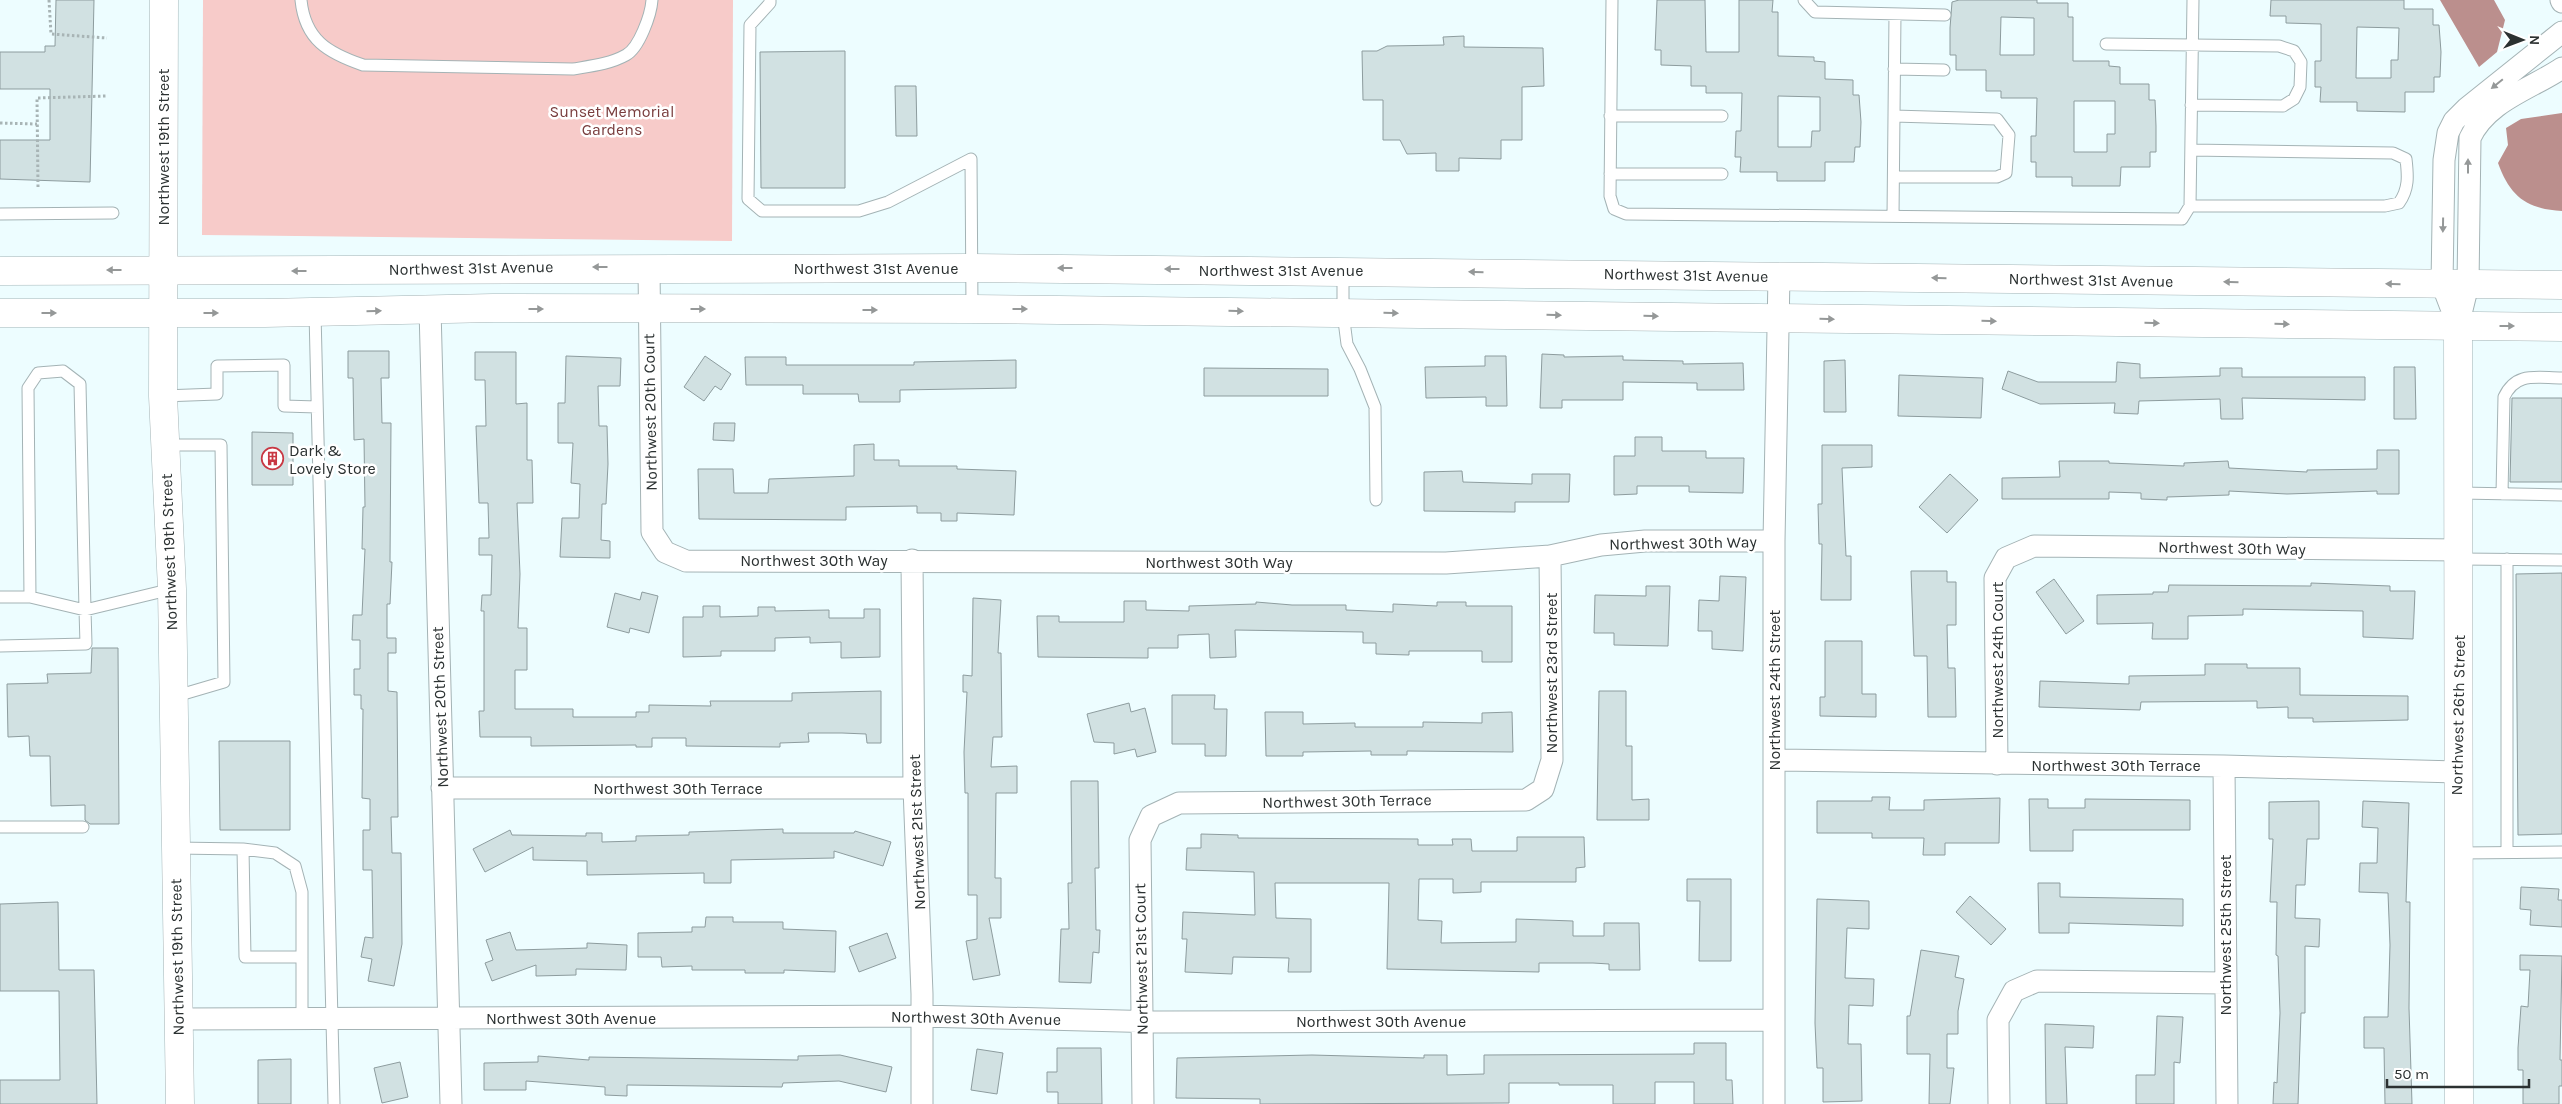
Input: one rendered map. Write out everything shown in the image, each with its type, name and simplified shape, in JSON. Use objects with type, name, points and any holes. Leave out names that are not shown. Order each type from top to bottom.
[{"type":"main road","name":"Northwest 19th Street","points":[[164,0],[163,396],[172,589],[180,1104]]},
{"type":"main road","name":"Northwest 31st Avenue","points":[[0,271],[649,268],[1344,270],[2562,285]]},
{"type":"main road","points":[[0,313],[972,309],[2562,327]]},
{"type":"main road","name":"Northwest 26th Street","points":[[2458,326],[2460,493],[2457,772],[2459,1104]]},
{"type":"street","name":"Northwest 26th Street","points":[[2458,326],[2444,160],[2448,132],[2454,121],[2468,108],[2562,32]]},
{"type":"street","name":"Northwest 26th Street","points":[[2455,285],[2470,138],[2482,119],[2511,97],[2562,68]]},
{"type":"street","name":"Northwest 20th Court","points":[[649,268],[652,532],[665,552]]},
{"type":"street","name":"Northwest 24th Street","points":[[1774,1104],[1774,541],[1779,276]]},
{"type":"street","name":"Northwest 20th Street","points":[[430,310],[451,1104]]},
{"type":"street","name":"Northwest 30th Way","points":[[665,552],[686,561],[1446,562],[1550,556],[1601,545],[1645,541],[1774,541]]},
{"type":"street","name":"Northwest 30th Way","points":[[2006,558],[2034,546],[2460,554]]},
{"type":"street","name":"Northwest 23rd Street","points":[[1543,789],[1552,760],[1550,556]]},
{"type":"street","name":"Northwest 24th Court","points":[[1997,764],[1995,578],[2006,558]]},
{"type":"street","name":"Northwest 21st Street","points":[[912,560],[914,788],[922,1016],[922,1104]]},
{"type":"street","name":"Northwest 30th Terrace","points":[[1774,760],[2224,766],[2457,772]]},
{"type":"street","name":"Northwest 25th Street","points":[[2224,766],[2227,1104]]},
{"type":"street","name":"Northwest 30th Terrace","points":[[442,788],[914,788]]},
{"type":"street","name":"Northwest 30th Terrace","points":[[1151,816],[1179,803],[1526,800],[1543,789]]},
{"type":"street","name":"Northwest 21st Court","points":[[1143,1104],[1140,840],[1151,816]]},
{"type":"street","points":[[1999,1104],[1998,1020],[2014,991],[2037,981],[2226,982]]},
{"type":"street","name":"Northwest 30th Avenue","points":[[178,1018],[922,1016],[1141,1022],[1774,1020]]},
{"type":"lane","points":[[301,0],[311,33],[334,55],[362,65],[573,69],[600,65],[628,54],[644,31],[652,0]]},
{"type":"lane","points":[[770,0],[770,3],[750,25],[748,198],[762,211],[859,211],[888,202],[971,159],[972,309]]},
{"type":"lane","points":[[1612,0],[1610,196],[1614,209],[1626,214],[2182,219],[2190,206],[2193,0]]},
{"type":"lane","points":[[1804,0],[1815,12],[1945,15]]},
{"type":"lane","points":[[1893,216],[1895,14]]},
{"type":"lane","points":[[2106,44],[2279,46],[2294,51],[2300,62],[2300,87],[2294,99],[2283,106],[2191,105]]},
{"type":"lane","points":[[1894,70],[1944,70]]},
{"type":"lane","points":[[1610,116],[1722,116]]},
{"type":"lane","points":[[1894,116],[1997,119],[2009,135],[2006,173],[1997,177],[1894,177]]},
{"type":"lane","points":[[2190,206],[2385,206],[2399,203],[2406,193],[2408,174],[2406,159],[2393,153],[2191,150]]},
{"type":"lane","points":[[1610,174],[1722,174]]},
{"type":"lane","points":[[0,214],[114,213]]},
{"type":"lane","points":[[1344,270],[1343,313],[1347,344],[1360,369],[1375,407],[1376,500]]},
{"type":"lane","points":[[315,313],[334,1104]]},
{"type":"lane","points":[[163,396],[217,394],[217,366],[284,366],[284,406],[317,407]]},
{"type":"lane","points":[[0,646],[86,644],[80,384],[63,371],[38,373],[28,388],[30,597]]},
{"type":"lane","points":[[2502,494],[2504,397],[2509,386],[2520,378],[2562,378]]},
{"type":"lane","points":[[165,445],[221,445],[224,682],[173,697]]},
{"type":"lane","points":[[2460,493],[2562,496]]},
{"type":"lane","points":[[2460,554],[2507,559],[2562,560]]},
{"type":"lane","points":[[2507,559],[2507,852]]},
{"type":"lane","points":[[0,597],[30,597],[85,610],[172,589]]},
{"type":"lane","points":[[0,827],[83,827]]},
{"type":"lane","points":[[176,848],[244,849],[275,853],[295,866],[302,892],[302,1018]]},
{"type":"lane","points":[[244,849],[245,957],[302,957]]},
{"type":"lane","points":[[2458,853],[2562,852]]},
{"type":"path","points":[[49,0],[51,34],[107,38]]},
{"type":"path","points":[[38,187],[37,98],[106,96]]},
{"type":"path","points":[[0,123],[37,124]]},
{"type":"green space","name":"Sunset Memorial Gardens","points":[[203,0],[733,0],[732,241],[202,235]]},
{"type":"shaded area","points":[[2440,0],[2494,0],[2505,20],[2497,52],[2479,67]]},
{"type":"shaded area","points":[[2562,113],[2562,211],[2538,207],[2521,199],[2508,184],[2498,163],[2508,145],[2506,128],[2521,119]]},
{"type":"building","points":[[56,0],[94,0],[90,182],[0,179],[0,140],[50,140],[50,89],[0,89],[0,52],[45,52],[45,46],[55,46]]},
{"type":"building","points":[[1657,0],[1705,0],[1706,52],[1739,52],[1739,0],[1773,0],[1772,12],[1778,12],[1778,56],[1814,57],[1814,61],[1825,62],[1825,79],[1853,80],[1853,95],[1859,95],[1861,122],[1860,147],[1855,147],[1854,162],[1825,162],[1825,181],[1777,181],[1777,172],[1740,172],[1741,157],[1735,157],[1736,131],[1741,131],[1742,93],[1706,93],[1706,86],[1691,86],[1691,66],[1661,65],[1661,50],[1655,50]],"holes":[[[1778,96],[1820,97],[1820,131],[1812,131],[1811,147],[1778,147]]]},
{"type":"building","points":[[1959,0],[2037,0],[2037,3],[2068,3],[2068,17],[2073,17],[2073,61],[2109,61],[2109,66],[2120,67],[2120,84],[2149,84],[2149,100],[2155,100],[2156,126],[2156,152],[2150,152],[2150,167],[2121,167],[2120,186],[2072,186],[2072,177],[2036,177],[2036,162],[2031,162],[2031,136],[2036,136],[2037,98],[2001,98],[2001,91],[1986,91],[1986,70],[1956,70],[1956,55],[1950,55],[1952,2]],"holes":[[[2001,17],[2034,18],[2034,55],[2000,55]],[[2074,101],[2115,101],[2115,134],[2107,134],[2107,152],[2074,152]]]},
{"type":"building","points":[[2271,0],[2404,0],[2404,9],[2433,9],[2433,25],[2439,25],[2441,52],[2440,77],[2434,77],[2434,92],[2405,92],[2405,112],[2357,111],[2357,102],[2320,102],[2321,87],[2315,87],[2315,61],[2321,61],[2321,24],[2286,23],[2286,16],[2270,16]],"holes":[[[2357,27],[2399,28],[2398,60],[2391,60],[2391,78],[2356,78]]]},
{"type":"building","points":[[1464,36],[1464,47],[1543,48],[1544,86],[1522,87],[1522,140],[1501,140],[1501,159],[1459,158],[1459,171],[1436,171],[1436,153],[1407,154],[1400,140],[1383,140],[1383,100],[1363,100],[1362,51],[1377,51],[1387,46],[1444,45],[1443,37]]},
{"type":"building","points":[[845,51],[845,188],[761,188],[760,52]]},
{"type":"building","points":[[895,86],[916,86],[917,136],[896,136]]},
{"type":"building","points":[[348,351],[389,351],[389,378],[381,378],[382,423],[391,423],[390,562],[392,562],[390,604],[387,604],[387,638],[396,638],[396,653],[388,653],[388,691],[397,692],[398,817],[391,817],[392,853],[401,853],[402,944],[394,986],[368,981],[372,959],[361,957],[365,937],[373,938],[372,870],[363,870],[363,830],[370,830],[370,799],[362,798],[363,709],[361,709],[361,695],[354,695],[354,669],[360,669],[360,640],[352,640],[353,615],[362,615],[365,549],[362,549],[363,507],[365,507],[364,439],[354,440],[353,378],[348,378]]},
{"type":"building","points":[[475,352],[516,352],[516,404],[527,403],[527,460],[532,460],[533,503],[517,503],[520,574],[518,628],[527,628],[527,670],[515,670],[515,709],[573,709],[573,717],[636,717],[636,712],[649,712],[649,705],[711,706],[710,701],[792,701],[792,693],[881,691],[881,743],[867,743],[866,734],[842,733],[808,733],[809,742],[780,743],[780,747],[686,746],[686,738],[652,738],[652,747],[636,747],[636,745],[531,746],[531,737],[480,737],[479,711],[484,711],[484,611],[481,611],[482,595],[491,595],[492,555],[479,555],[479,538],[489,538],[488,503],[479,503],[476,426],[486,426],[485,380],[475,380]]},
{"type":"building","points":[[1542,354],[1564,355],[1564,357],[1623,356],[1623,360],[1683,361],[1683,364],[1743,363],[1744,390],[1697,390],[1697,383],[1623,382],[1623,400],[1562,400],[1562,408],[1540,408]]},
{"type":"building","points":[[566,356],[621,358],[620,386],[598,386],[599,426],[607,426],[608,464],[606,504],[602,504],[601,540],[610,541],[610,558],[560,557],[562,518],[579,518],[580,484],[571,483],[573,443],[558,443],[558,403],[565,403]]},
{"type":"building","points":[[705,356],[731,374],[721,390],[715,386],[704,401],[684,387]]},
{"type":"building","points":[[1485,356],[1506,356],[1507,406],[1486,406],[1486,397],[1426,398],[1425,367],[1485,366]]},
{"type":"building","points":[[745,357],[786,357],[786,365],[914,365],[914,362],[1016,360],[1016,388],[900,390],[900,402],[859,402],[858,394],[803,394],[803,385],[746,385]]},
{"type":"building","points":[[1845,360],[1846,412],[1824,412],[1824,361]]},
{"type":"building","points":[[2117,362],[2140,364],[2140,378],[2220,376],[2220,368],[2242,368],[2242,377],[2365,377],[2365,400],[2242,398],[2243,419],[2221,419],[2220,399],[2139,401],[2138,414],[2114,413],[2115,403],[2040,404],[2002,389],[2008,371],[2038,382],[2116,382]]},
{"type":"building","points":[[2394,367],[2415,367],[2416,419],[2394,419]]},
{"type":"building","points":[[1204,368],[1328,369],[1328,396],[1204,396]]},
{"type":"building","points":[[1899,375],[1983,378],[1981,418],[1898,416]]},
{"type":"building","points":[[2512,398],[2562,398],[2562,482],[2510,482]]},
{"type":"building","points":[[714,423],[735,423],[734,441],[713,440]]},
{"type":"building","name":"Dark & Lovely Store","points":[[252,432],[293,433],[293,485],[252,485]]},
{"type":"building","points":[[1635,437],[1662,437],[1662,451],[1706,451],[1706,458],[1744,458],[1743,493],[1689,492],[1689,486],[1637,486],[1637,494],[1614,495],[1614,456],[1635,456]]},
{"type":"building","points":[[874,444],[874,460],[899,460],[899,466],[957,466],[957,469],[1016,471],[1014,515],[957,513],[957,521],[941,521],[941,513],[917,513],[917,506],[846,507],[846,520],[699,519],[698,469],[733,469],[734,493],[768,493],[769,479],[854,476],[854,445]]},
{"type":"building","points":[[1822,445],[1872,445],[1872,467],[1842,468],[1846,556],[1851,556],[1851,600],[1821,600],[1822,544],[1819,544],[1818,504],[1822,504]]},
{"type":"building","points":[[2377,450],[2399,450],[2399,494],[2377,494],[2377,491],[2287,494],[2229,491],[2229,495],[2167,497],[2167,500],[2141,499],[2141,493],[2109,492],[2109,499],[2002,499],[2002,478],[2060,477],[2059,461],[2109,461],[2109,463],[2184,466],[2184,463],[2228,461],[2229,468],[2307,472],[2307,470],[2377,469]]},
{"type":"building","points":[[1462,471],[1463,482],[1532,484],[1532,474],[1570,474],[1569,502],[1515,502],[1515,512],[1424,511],[1424,472]]},
{"type":"building","points":[[1950,474],[1978,500],[1947,533],[1919,507]]},
{"type":"building","points":[[1911,571],[1947,571],[1947,582],[1956,582],[1956,625],[1947,625],[1948,668],[1955,668],[1956,717],[1928,717],[1927,656],[1914,656]]},
{"type":"building","points":[[2562,573],[2562,834],[2518,835],[2516,574]]},
{"type":"building","points":[[1720,576],[1746,577],[1743,651],[1712,649],[1712,631],[1698,631],[1699,600],[1719,601]]},
{"type":"building","points":[[2054,579],[2084,621],[2066,634],[2036,592]]},
{"type":"building","points":[[2311,583],[2390,586],[2390,591],[2415,591],[2413,639],[2363,637],[2363,611],[2243,609],[2243,615],[2188,616],[2188,639],[2152,639],[2153,623],[2097,624],[2097,595],[2168,592],[2169,585],[2311,586]]},
{"type":"building","points":[[1646,586],[1670,586],[1668,646],[1614,645],[1614,633],[1594,633],[1595,595],[1646,596]]},
{"type":"building","points":[[642,592],[658,596],[649,633],[630,628],[629,633],[607,627],[615,593],[640,600]]},
{"type":"building","points":[[973,598],[1001,600],[998,653],[1001,653],[1002,737],[993,737],[991,767],[1017,766],[1017,793],[996,793],[995,878],[1001,878],[1001,918],[989,918],[1000,975],[973,980],[966,941],[977,939],[977,895],[968,895],[968,793],[965,793],[964,752],[967,692],[963,692],[963,675],[972,676]]},
{"type":"building","points":[[1124,601],[1146,601],[1146,610],[1189,611],[1189,606],[1256,604],[1256,602],[1292,605],[1346,605],[1346,610],[1393,612],[1393,604],[1437,606],[1437,602],[1466,602],[1466,606],[1512,606],[1512,662],[1482,662],[1482,651],[1409,651],[1409,655],[1376,654],[1376,643],[1363,643],[1363,632],[1235,630],[1236,657],[1210,658],[1209,634],[1178,635],[1178,648],[1148,648],[1148,658],[1038,657],[1037,616],[1059,616],[1059,622],[1124,622]]},
{"type":"building","points":[[703,606],[720,606],[720,617],[758,616],[758,607],[775,607],[775,611],[829,610],[829,618],[864,618],[864,609],[880,609],[880,657],[841,658],[841,642],[810,643],[810,637],[775,638],[775,651],[721,651],[721,656],[683,657],[683,617],[703,617]]},
{"type":"building","points":[[1825,641],[1862,641],[1862,694],[1876,694],[1876,717],[1820,716],[1820,697],[1825,697]]},
{"type":"building","points":[[92,648],[118,648],[119,824],[90,824],[85,820],[85,805],[51,806],[50,756],[30,756],[29,736],[8,737],[7,684],[48,683],[47,674],[91,673]]},
{"type":"building","points":[[2205,664],[2247,664],[2247,668],[2300,668],[2300,695],[2408,696],[2408,720],[2313,722],[2313,718],[2288,718],[2288,707],[2257,708],[2257,701],[2141,702],[2140,710],[2039,707],[2040,681],[2129,684],[2129,676],[2205,675]]},
{"type":"building","points":[[1599,691],[1626,691],[1626,746],[1632,746],[1632,800],[1649,799],[1649,820],[1597,820]]},
{"type":"building","points":[[1172,695],[1215,695],[1214,709],[1227,709],[1226,756],[1205,756],[1205,744],[1172,744]]},
{"type":"building","points":[[1129,703],[1131,712],[1145,708],[1156,752],[1137,757],[1135,749],[1114,754],[1114,743],[1094,742],[1087,714]]},
{"type":"building","points":[[1265,712],[1303,712],[1303,724],[1355,723],[1355,727],[1423,727],[1423,722],[1482,723],[1482,713],[1512,712],[1513,752],[1407,751],[1407,755],[1371,755],[1371,751],[1303,752],[1303,756],[1266,756]]},
{"type":"building","points":[[219,741],[290,741],[290,830],[220,830]]},
{"type":"building","points":[[1071,781],[1098,781],[1099,868],[1095,868],[1096,930],[1100,930],[1099,953],[1093,952],[1091,983],[1059,982],[1061,929],[1069,929],[1068,883],[1072,883]]},
{"type":"building","points":[[1872,797],[1890,797],[1889,810],[1924,810],[1924,800],[2000,798],[1999,843],[1945,843],[1945,855],[1923,855],[1924,838],[1872,838],[1872,833],[1817,833],[1817,801],[1872,801]]},
{"type":"building","points":[[2029,799],[2048,799],[2048,808],[2085,808],[2085,799],[2190,800],[2190,830],[2073,830],[2073,851],[2030,851]]},
{"type":"building","points":[[2319,801],[2319,839],[2307,839],[2305,885],[2296,885],[2295,918],[2320,919],[2319,947],[2305,946],[2305,1013],[2301,1013],[2298,1104],[2273,1104],[2274,1082],[2277,1083],[2280,1013],[2278,956],[2276,955],[2277,902],[2270,902],[2273,839],[2269,839],[2269,802]]},
{"type":"building","points":[[2363,801],[2409,803],[2406,902],[2410,902],[2409,1008],[2412,1104],[2385,1104],[2384,1048],[2364,1048],[2364,1017],[2388,1017],[2390,945],[2388,893],[2359,892],[2360,863],[2377,863],[2378,828],[2362,827]]},
{"type":"building","points":[[783,829],[783,833],[854,833],[855,831],[891,842],[883,866],[834,851],[834,858],[731,860],[731,883],[704,883],[704,873],[587,875],[587,861],[533,860],[533,847],[485,872],[473,849],[510,830],[512,835],[586,836],[586,833],[602,833],[602,842],[636,841],[636,836],[689,835],[689,832]]},
{"type":"building","points":[[1201,834],[1238,835],[1238,838],[1418,839],[1418,845],[1453,845],[1452,839],[1471,839],[1472,851],[1517,851],[1517,837],[1584,837],[1585,867],[1576,868],[1576,882],[1481,882],[1481,892],[1453,893],[1453,879],[1419,879],[1418,920],[1442,921],[1441,943],[1516,942],[1516,919],[1573,921],[1573,936],[1604,936],[1604,923],[1639,923],[1640,970],[1609,970],[1609,964],[1593,963],[1539,963],[1539,972],[1387,969],[1389,883],[1275,883],[1276,918],[1311,919],[1311,972],[1288,972],[1289,958],[1233,957],[1232,974],[1185,972],[1187,939],[1182,939],[1183,912],[1255,915],[1254,872],[1186,870],[1187,848],[1201,848]]},
{"type":"building","points":[[1687,879],[1731,879],[1731,961],[1699,961],[1700,901],[1687,901]]},
{"type":"building","points":[[2038,883],[2060,883],[2060,897],[2183,899],[2183,926],[2069,923],[2069,933],[2039,933]]},
{"type":"building","points":[[2521,887],[2559,889],[2558,900],[2562,900],[2562,927],[2530,925],[2531,910],[2520,909]]},
{"type":"building","points":[[1970,896],[2006,929],[1991,945],[1956,912]]},
{"type":"building","points":[[1817,899],[1869,901],[1869,929],[1847,928],[1845,978],[1874,979],[1873,1006],[1849,1005],[1848,1044],[1861,1044],[1862,1101],[1823,1102],[1823,1068],[1817,1068],[1815,1023]]},
{"type":"building","points":[[58,902],[59,970],[94,970],[97,1104],[0,1104],[0,1080],[60,1080],[59,991],[0,991],[0,904]]},
{"type":"building","points":[[706,917],[733,917],[733,922],[783,922],[783,929],[836,931],[835,972],[784,970],[784,973],[745,973],[745,970],[692,970],[692,966],[662,967],[661,957],[638,957],[638,933],[692,932],[692,927],[705,927]]},
{"type":"building","points":[[510,932],[516,950],[587,948],[587,943],[627,945],[626,970],[576,969],[576,975],[536,976],[536,965],[492,981],[485,963],[493,960],[486,940]]},
{"type":"building","points":[[887,933],[896,958],[859,972],[849,947]]},
{"type":"building","points":[[1921,950],[1959,956],[1955,977],[1964,979],[1958,1011],[1958,1034],[1947,1034],[1947,1068],[1954,1068],[1950,1104],[1929,1104],[1930,1054],[1907,1054],[1907,1016],[1910,1016]]},
{"type":"building","points":[[2520,955],[2562,956],[2560,1060],[2562,1060],[2562,1086],[2559,1086],[2559,1104],[2523,1104],[2523,1070],[2518,1070],[2518,1048],[2521,1006],[2528,1007],[2530,970],[2520,970]]},
{"type":"building","points":[[2157,1016],[2183,1017],[2180,1063],[2174,1062],[2174,1104],[2136,1104],[2136,1075],[2155,1075]]},
{"type":"building","points":[[2045,1024],[2094,1026],[2093,1048],[2065,1047],[2067,1104],[2046,1104]]},
{"type":"building","points":[[1694,1043],[1726,1043],[1726,1080],[1732,1080],[1733,1104],[1694,1104],[1694,1082],[1655,1082],[1655,1104],[1613,1104],[1613,1085],[1559,1085],[1559,1083],[1509,1083],[1509,1103],[1260,1104],[1260,1099],[1176,1098],[1177,1058],[1312,1055],[1424,1058],[1424,1055],[1447,1055],[1447,1075],[1484,1074],[1484,1055],[1694,1054]]},
{"type":"building","points":[[1057,1048],[1101,1048],[1102,1104],[1058,1104],[1058,1092],[1047,1092],[1047,1072],[1057,1072]]},
{"type":"building","points":[[977,1049],[1003,1053],[997,1094],[971,1090]]},
{"type":"building","points":[[840,1055],[892,1067],[886,1092],[839,1081],[783,1083],[782,1087],[627,1085],[627,1096],[605,1095],[605,1087],[526,1081],[526,1090],[484,1090],[484,1063],[538,1062],[538,1056],[589,1060],[589,1057],[798,1060],[798,1056]]},
{"type":"building","points":[[291,1059],[291,1104],[258,1104],[258,1060]]},
{"type":"building","points":[[400,1062],[408,1097],[382,1103],[374,1068]]},
{"type":"place","name":"Dark & Lovely Store","points":[[273,459]]}]
